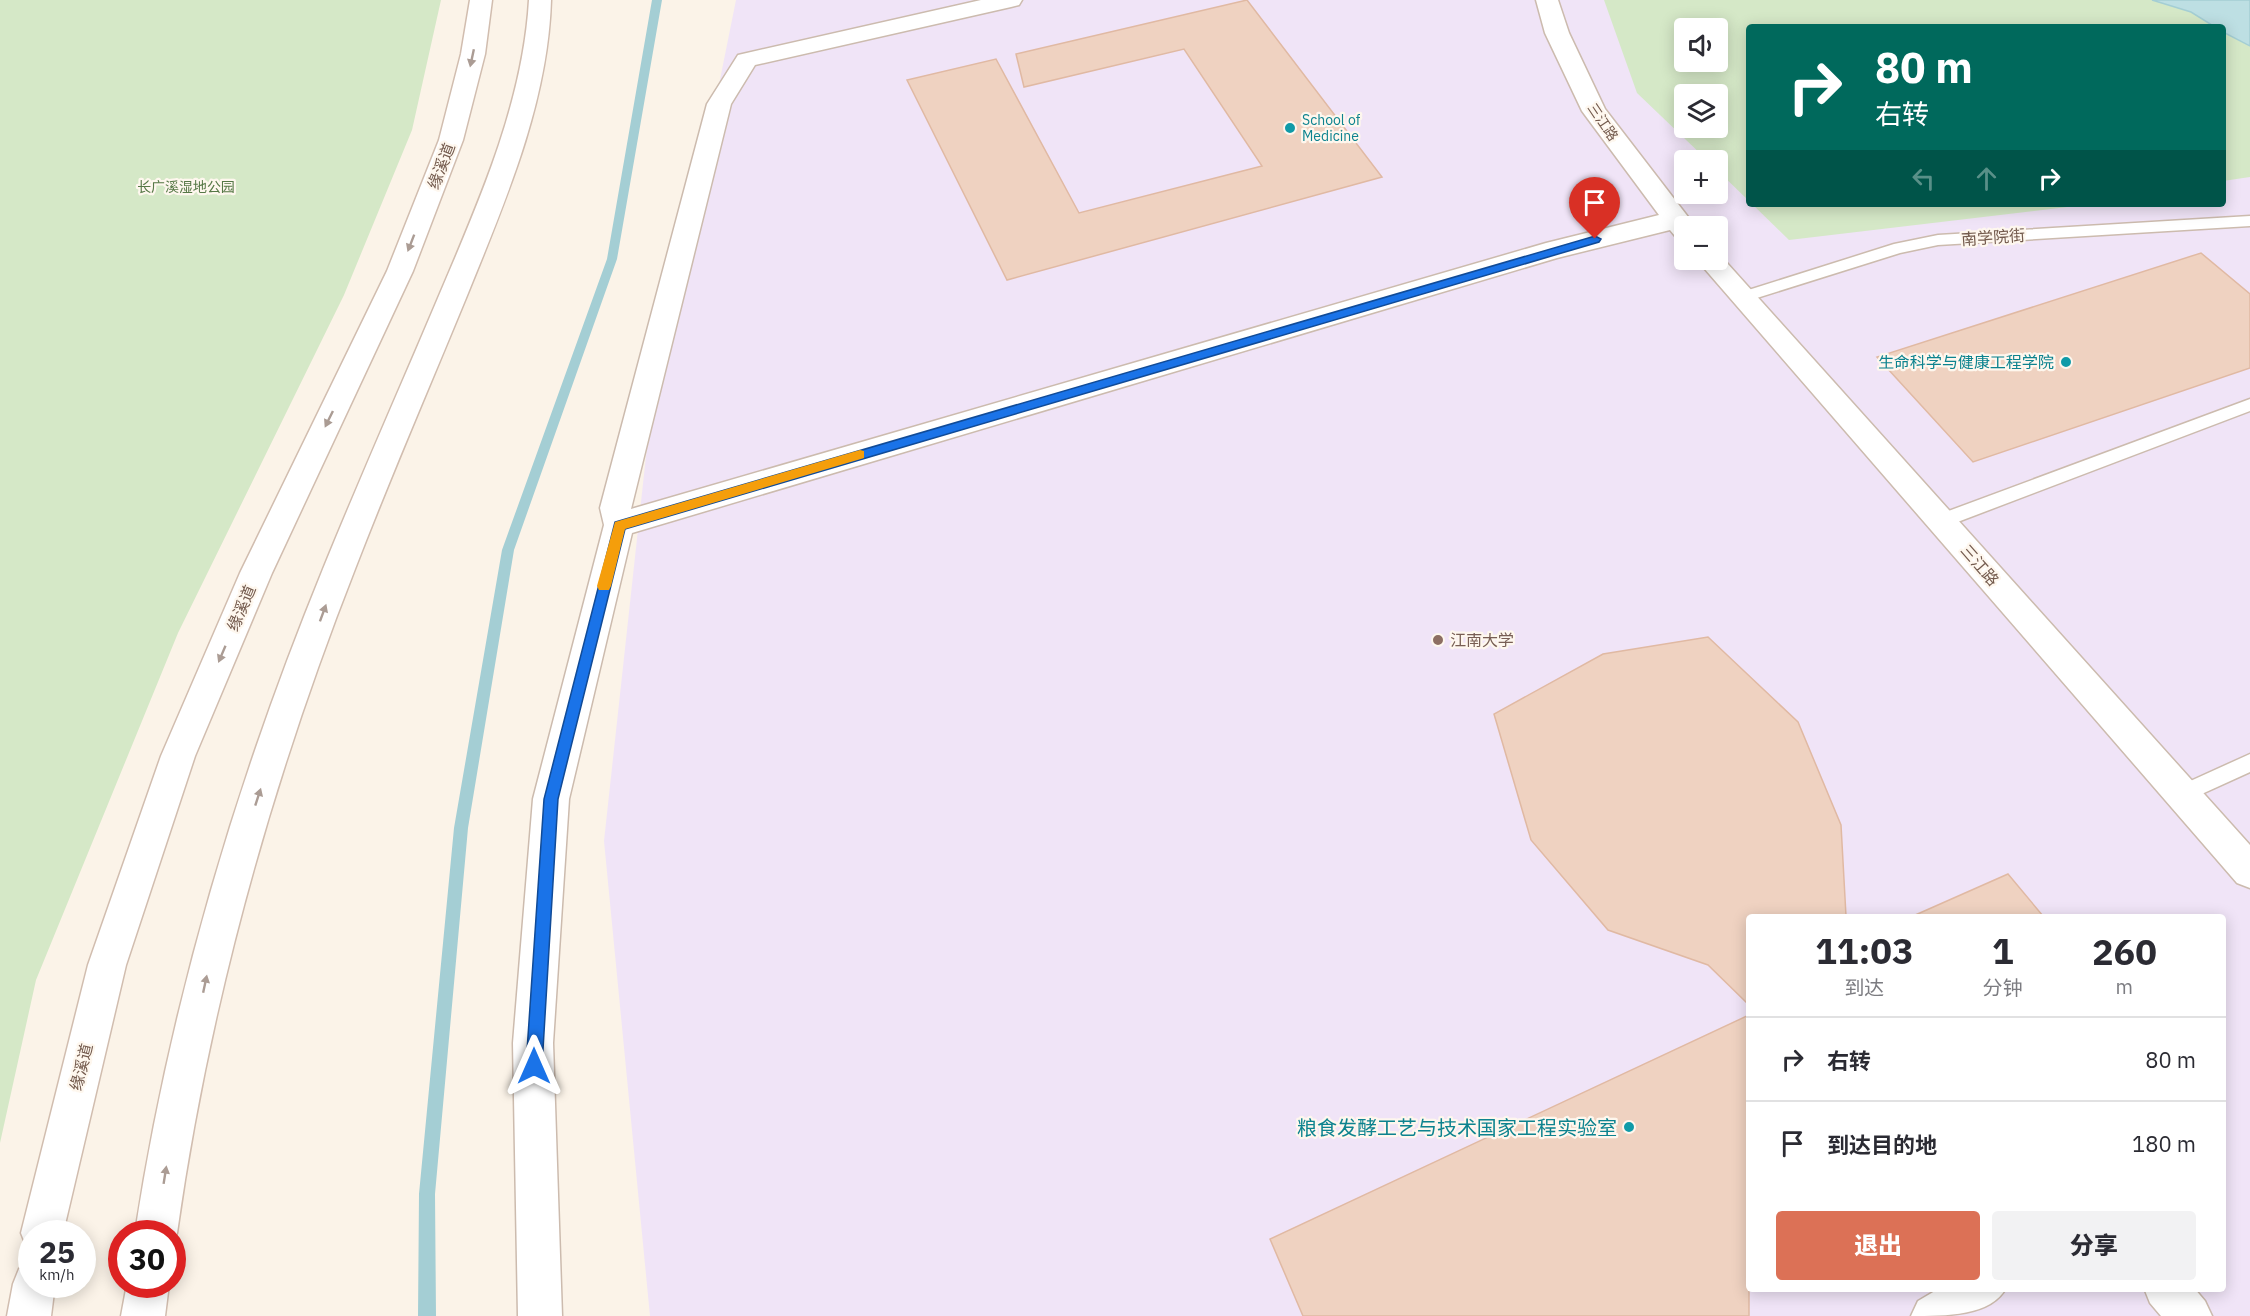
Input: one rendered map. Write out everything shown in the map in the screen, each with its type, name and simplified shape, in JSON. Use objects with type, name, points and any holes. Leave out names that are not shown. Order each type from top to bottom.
[{"type":"street","name":"缘溪道","points":[[45,1220],[107,965],[178,756],[256,573],[400,271],[452,140],[473,54],[481,0]]},
{"type":"street","points":[[158,1220],[167,1158],[222,910],[275,743],[338,571],[495,195],[529,81],[539,23],[540,0]]},
{"type":"street","points":[[540,1316],[533,1043],[551,799],[619,525],[615,508],[719,104],[746,60],[1011,0]]},
{"type":"street","name":"三江路","points":[[1547,0],[1557,33],[1594,111],[1674,217]]},
{"type":"street","points":[[619,525],[1555,249],[1674,226]]},
{"type":"street","name":"三江路","points":[[1719,270],[2250,871]]},
{"type":"street","points":[[1933,1316],[1978,1292]]},
{"type":"street","points":[[2168,1292],[2190,1316]]},
{"type":"street","points":[[29,1316],[32,1298]]},
{"type":"street","points":[[143,1316],[146,1298]]},
{"type":"lane","name":"南学院街","points":[[1743,297],[1899,248],[1938,240],[2250,221]]},
{"type":"lane","points":[[1941,521],[2250,405]]},
{"type":"lane","points":[[2182,794],[2250,763]]},
{"type":"shaded area","name":"江南大学","points":[[736,0],[2250,0],[2250,1316],[650,1316],[604,841],[648,438]]},
{"type":"green space","name":"长广溪湿地公园","points":[[0,0],[441,0],[412,130],[344,295],[178,633],[36,980],[0,1143]]},
{"type":"green space","points":[[1604,0],[2152,0],[2191,12],[2210,24],[1746,24],[1746,198],[1728,181],[1728,150],[1697,150],[1684,138],[1728,138],[1728,84],[1674,84],[1674,128],[1637,93]]},
{"type":"green space","points":[[2226,34],[2250,46],[2250,177],[2226,181]]},
{"type":"green space","points":[[1755,207],[2067,207],[1789,240]]},
{"type":"water","points":[[2152,0],[2250,0],[2250,46],[2226,34],[2226,24],[2210,24],[2191,12]]},
{"type":"building","name":"School of Medicine","points":[[1247,0],[1382,177],[1007,280],[907,80],[996,59],[1079,213],[1262,166],[1184,49],[1024,87],[1016,54]]},
{"type":"building","name":"生命科学与健康工程学院","points":[[2201,253],[2250,294],[2250,368],[1973,462],[1877,357]]},
{"type":"building","points":[[1708,637],[1798,722],[1841,825],[1846,914],[1746,914],[1746,1002],[1708,965],[1608,930],[1531,840],[1494,714],[1603,654]]},
{"type":"building","points":[[2008,874],[2041,914],[1918,914]]},
{"type":"building","name":"粮食发酵工艺与技术国家工程实验室","points":[[1746,1016],[1746,1292],[1749,1292],[1749,1316],[1303,1316],[1270,1239]]},
{"type":"waterway","points":[[427,1316],[427,1194],[461,828],[508,550],[612,259],[657,0]]},
{"type":"slow traffic","points":[[604,586],[619,525],[860,454]]},
{"type":"place","name":"School of Medicine","points":[[1290,128]]},
{"type":"place","name":"生命科学与健康工程学院","points":[[2066,362]]},
{"type":"place","name":"江南大学","points":[[1438,640]]},
{"type":"place","name":"粮食发酵工艺与技术国家工程实验室","points":[[1629,1127]]},
{"type":"route","points":[[534,1066],[533,1043],[551,799],[619,525],[1595,239]]}]
